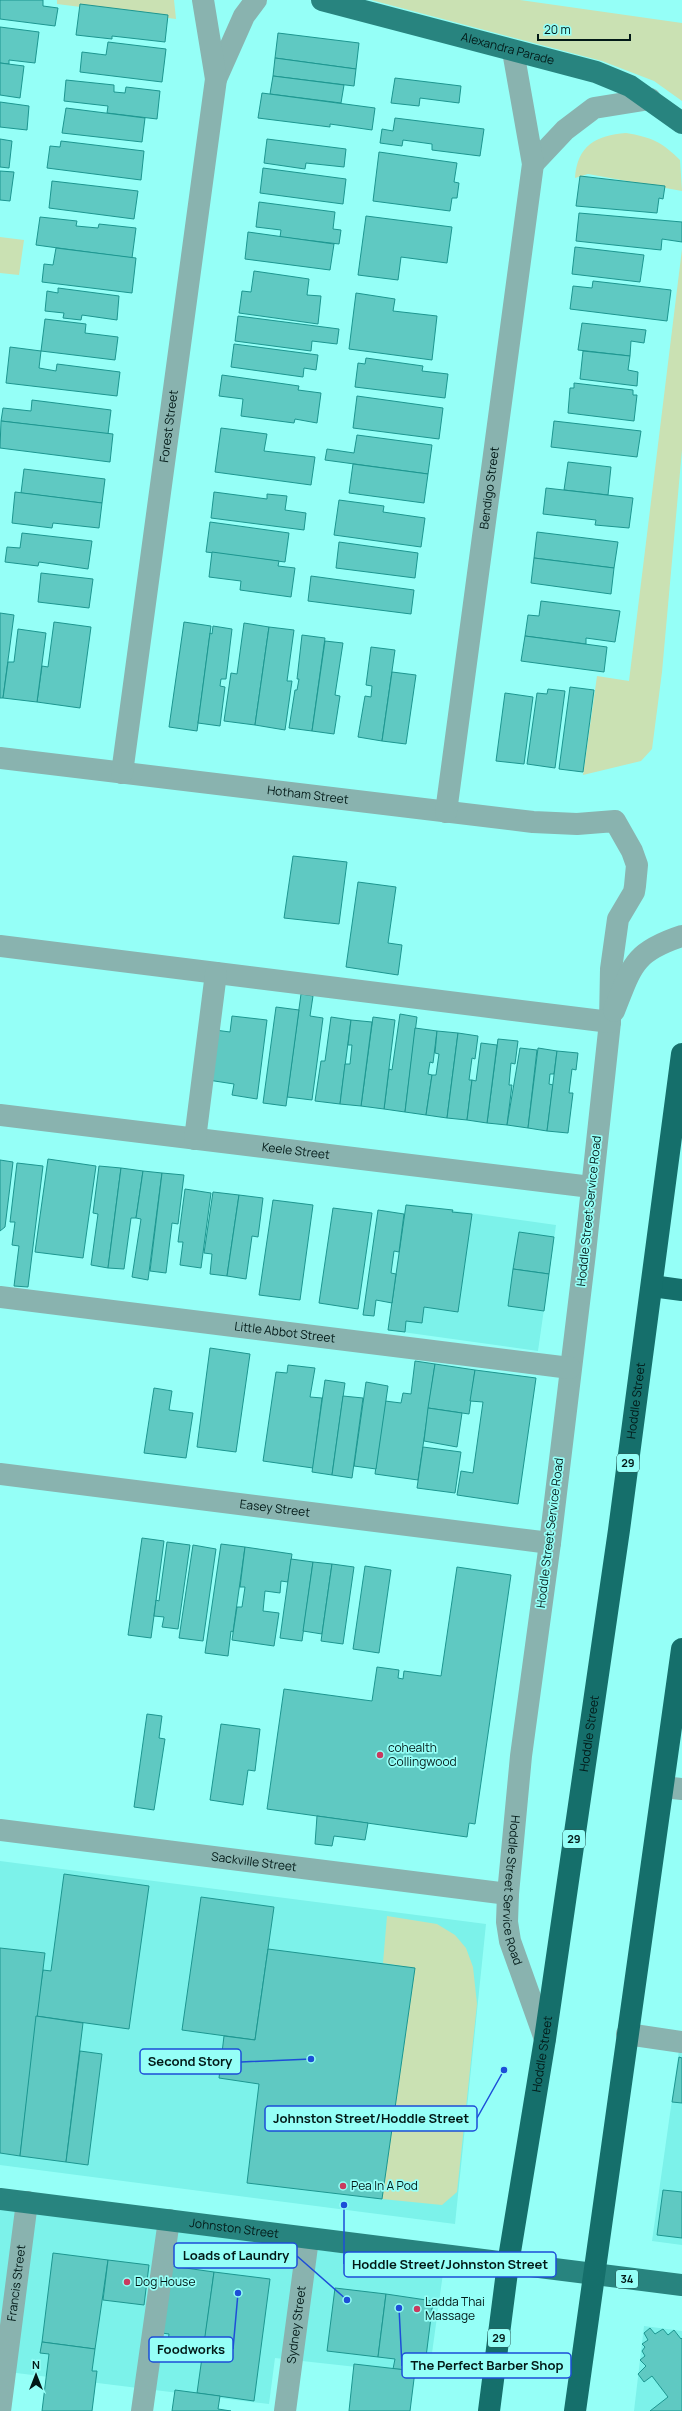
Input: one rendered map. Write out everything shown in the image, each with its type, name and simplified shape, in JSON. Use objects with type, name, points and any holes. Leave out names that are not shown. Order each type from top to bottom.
[{"type":"highway","name":"Hoddle Street","points":[[489,2411],[508,2264],[545,2039],[652,1286],[674,1187],[682,1054]]},
{"type":"highway","points":[[652,1286],[682,1290]]},
{"type":"highway","points":[[574,2411],[627,2034],[673,1788],[682,1649]]},
{"type":"main road","name":"Alexandra Parade","points":[[322,0],[596,72],[616,79],[650,99],[682,123]]},
{"type":"main road","name":"Johnston Street","points":[[0,2199],[682,2286]]},
{"type":"street","name":"Forest Street","points":[[203,0],[216,79]]},
{"type":"street","name":"Forest Street","points":[[122,773],[216,79],[244,16],[256,0]]},
{"type":"street","name":"Bendigo Street","points":[[446,812],[532,164],[513,50]]},
{"type":"street","points":[[532,164],[565,130],[594,108],[650,99]]},
{"type":"street","name":"Hotham Street","points":[[0,758],[533,822],[577,824],[616,821]]},
{"type":"street","name":"Hoddle Street Service Road","points":[[545,2039],[510,1941],[507,1922],[508,1894],[521,1756],[550,1543],[610,1022],[611,969],[618,919],[634,892],[637,865],[632,850],[616,821]]},
{"type":"street","name":"Hoddle Street Service Road","points":[[610,1022],[638,959],[658,944],[682,936]]},
{"type":"street","points":[[0,946],[610,1022]]},
{"type":"street","points":[[195,1138],[216,973]]},
{"type":"street","name":"Keele Street","points":[[0,1115],[591,1187]]},
{"type":"street","name":"Little Abbot Street","points":[[0,1297],[570,1368]]},
{"type":"street","name":"Easey Street","points":[[0,1474],[550,1543]]},
{"type":"street","name":"Sackville Street","points":[[0,1830],[508,1894]]},
{"type":"street","points":[[627,2034],[682,2042]]},
{"type":"street","name":"Francis Street","points":[[0,2411],[27,2202]]},
{"type":"street","points":[[142,2411],[169,2220]]},
{"type":"street","name":"Sydney Street","points":[[286,2411],[308,2239]]},
{"type":"shaded area","points":[[406,1204],[556,1225],[538,1351],[388,1330]]},
{"type":"shaded area","points":[[0,1861],[486,1924],[455,2224],[0,2165]]},
{"type":"shaded area","points":[[679,2050],[682,2051],[682,2245],[652,2241]]},
{"type":"shaded area","points":[[0,2209],[444,2266],[429,2375],[275,2358],[269,2404],[0,2371]]},
{"type":"shaded area","points":[[644,2326],[682,2331],[682,2411],[634,2411]]},
{"type":"green space","points":[[57,0],[174,0],[176,19],[57,4]]},
{"type":"green space","points":[[371,0],[520,0],[682,23],[682,101],[654,81],[602,61]]},
{"type":"green space","points":[[626,133],[642,136],[656,141],[680,160],[682,191],[588,174],[575,178],[580,158],[584,150],[590,144],[606,136]]},
{"type":"green space","points":[[0,237],[24,240],[19,275],[0,273]]},
{"type":"green space","points":[[682,249],[682,450],[662,672],[652,749],[641,761],[583,775],[597,676],[629,681]]},
{"type":"green space","points":[[387,1916],[437,1924],[455,1935],[466,1948],[473,1967],[477,2004],[457,2192],[442,2205],[382,2199],[415,1968],[383,1963]]},
{"type":"building","points":[[0,0],[43,0],[43,6],[58,8],[55,26],[0,19]]},
{"type":"building","points":[[80,4],[168,15],[165,42],[112,36],[112,39],[76,35]]},
{"type":"building","points":[[0,27],[39,32],[35,63],[9,60],[9,64],[0,63]]},
{"type":"building","points":[[278,33],[359,43],[356,69],[275,58]]},
{"type":"building","points":[[108,42],[166,49],[162,82],[80,72],[82,52],[106,55]]},
{"type":"building","points":[[275,58],[356,69],[354,86],[273,76]]},
{"type":"building","points":[[0,63],[24,66],[20,98],[0,95]]},
{"type":"building","points":[[273,76],[344,85],[341,103],[270,94]]},
{"type":"building","points":[[395,78],[461,86],[459,103],[420,98],[419,106],[391,103]]},
{"type":"building","points":[[66,80],[114,85],[114,92],[125,93],[126,87],[160,91],[157,119],[107,113],[108,106],[64,101]]},
{"type":"building","points":[[262,93],[375,108],[372,130],[330,124],[330,127],[258,118]]},
{"type":"building","points":[[0,102],[29,106],[27,130],[0,127]]},
{"type":"building","points":[[66,108],[145,118],[142,142],[62,133]]},
{"type":"building","points":[[395,118],[484,129],[480,156],[432,150],[432,144],[403,140],[402,146],[380,143],[382,129],[393,131]]},
{"type":"building","points":[[0,139],[12,141],[9,168],[0,167]]},
{"type":"building","points":[[267,139],[346,149],[344,167],[306,163],[305,169],[264,163]]},
{"type":"building","points":[[61,141],[144,151],[141,180],[47,168],[50,146],[60,147]]},
{"type":"building","points":[[379,152],[457,163],[454,182],[459,183],[457,198],[452,198],[450,211],[373,201]]},
{"type":"building","points":[[263,168],[346,179],[343,204],[260,193]]},
{"type":"building","points":[[0,171],[14,172],[10,201],[0,200]]},
{"type":"building","points":[[580,176],[665,186],[663,199],[659,198],[657,213],[576,206]]},
{"type":"building","points":[[52,181],[138,191],[134,219],[49,208]]},
{"type":"building","points":[[259,202],[335,212],[333,229],[341,230],[339,244],[280,237],[281,230],[256,227]]},
{"type":"building","points":[[579,213],[682,222],[682,242],[662,239],[661,250],[576,241]]},
{"type":"building","points":[[366,216],[452,227],[447,263],[401,257],[398,280],[358,275]]},
{"type":"building","points":[[40,217],[77,221],[76,226],[98,228],[99,224],[136,228],[132,258],[36,245]]},
{"type":"building","points":[[248,232],[334,244],[330,270],[245,259]]},
{"type":"building","points":[[575,247],[644,255],[640,282],[572,274]]},
{"type":"building","points":[[56,248],[136,258],[132,293],[42,282],[44,264],[53,265]]},
{"type":"building","points":[[254,271],[309,279],[307,295],[321,296],[318,324],[239,313],[242,291],[251,292]]},
{"type":"building","points":[[593,281],[671,290],[667,321],[570,309],[573,286],[592,288]]},
{"type":"building","points":[[58,288],[119,296],[117,320],[82,315],[81,320],[63,318],[64,313],[45,311],[47,291],[58,293]]},
{"type":"building","points":[[356,293],[395,299],[393,311],[437,316],[432,360],[349,349]]},
{"type":"building","points":[[238,316],[339,329],[337,344],[312,341],[311,351],[235,341]]},
{"type":"building","points":[[45,319],[86,324],[85,333],[118,337],[115,360],[41,351]]},
{"type":"building","points":[[582,323],[646,330],[644,343],[631,341],[630,356],[578,350]]},
{"type":"building","points":[[234,344],[318,355],[316,370],[304,368],[303,377],[231,367]]},
{"type":"building","points":[[10,347],[41,351],[39,368],[56,371],[57,364],[120,372],[117,396],[6,383]]},
{"type":"building","points":[[583,351],[630,356],[628,370],[638,372],[637,386],[580,379]]},
{"type":"building","points":[[366,358],[423,366],[422,371],[448,374],[445,398],[355,387],[358,363],[365,364]]},
{"type":"building","points":[[222,375],[299,386],[298,390],[321,393],[317,423],[295,419],[294,423],[241,416],[243,399],[219,396]]},
{"type":"building","points":[[574,383],[633,390],[633,395],[637,395],[634,421],[568,413],[570,388],[574,388]]},
{"type":"building","points":[[357,396],[443,408],[439,439],[353,428]]},
{"type":"building","points":[[32,400],[111,410],[108,434],[1,421],[3,408],[31,411]]},
{"type":"building","points":[[1,421],[113,434],[110,462],[0,448]]},
{"type":"building","points":[[554,421],[641,431],[637,457],[551,447]]},
{"type":"building","points":[[221,428],[267,434],[264,451],[315,457],[311,485],[215,472]]},
{"type":"building","points":[[357,435],[432,445],[428,474],[325,460],[327,449],[354,453]]},
{"type":"building","points":[[568,462],[611,467],[608,495],[564,490]]},
{"type":"building","points":[[353,464],[428,474],[424,503],[349,493]]},
{"type":"building","points":[[24,469],[105,479],[102,503],[21,493]]},
{"type":"building","points":[[546,488],[633,498],[629,528],[595,525],[596,520],[543,514]]},
{"type":"building","points":[[15,492],[102,503],[99,528],[53,523],[52,528],[12,523]]},
{"type":"building","points":[[214,492],[267,499],[267,494],[287,496],[285,510],[306,513],[304,530],[211,518]]},
{"type":"building","points":[[339,500],[384,506],[383,512],[425,518],[421,547],[334,535]]},
{"type":"building","points":[[210,522],[289,533],[285,562],[206,552]]},
{"type":"building","points":[[537,532],[618,542],[614,568],[534,558]]},
{"type":"building","points":[[22,533],[92,541],[88,569],[39,562],[38,566],[5,562],[7,547],[20,548]]},
{"type":"building","points":[[339,542],[418,553],[415,578],[336,568]]},
{"type":"building","points":[[212,552],[279,561],[278,566],[295,568],[291,597],[240,590],[241,581],[209,577]]},
{"type":"building","points":[[534,558],[614,568],[611,594],[531,583]]},
{"type":"building","points":[[41,573],[93,579],[89,608],[38,602]]},
{"type":"building","points":[[311,576],[414,590],[411,614],[308,601]]},
{"type":"building","points":[[541,601],[620,611],[615,642],[586,638],[586,644],[525,636],[528,615],[539,616]]},
{"type":"building","points":[[0,613],[14,615],[3,698],[0,698]]},
{"type":"building","points":[[54,622],[91,627],[80,708],[37,702],[42,666],[48,667]]},
{"type":"building","points":[[184,622],[211,626],[197,731],[169,727]]},
{"type":"building","points":[[244,623],[269,627],[255,725],[224,721],[231,673],[237,674]]},
{"type":"building","points":[[213,626],[232,629],[226,679],[221,679],[220,686],[225,687],[220,726],[198,723],[210,633],[212,634]]},
{"type":"building","points":[[269,627],[294,630],[287,681],[292,681],[285,730],[255,725]]},
{"type":"building","points":[[18,629],[46,633],[37,702],[3,698],[8,662],[14,662]]},
{"type":"building","points":[[302,635],[325,638],[312,731],[289,728],[295,690],[297,690],[299,679],[297,679]]},
{"type":"building","points":[[525,636],[607,647],[604,672],[521,661]]},
{"type":"building","points":[[325,641],[343,643],[335,695],[340,696],[334,734],[312,731]]},
{"type":"building","points":[[371,647],[395,650],[382,741],[358,737],[365,696],[371,697],[372,686],[366,685]]},
{"type":"building","points":[[392,672],[416,675],[406,744],[382,741]]},
{"type":"building","points":[[570,687],[594,690],[583,772],[559,769]]},
{"type":"building","points":[[548,689],[565,691],[555,768],[527,764],[537,693],[547,694]]},
{"type":"building","points":[[505,693],[533,697],[524,764],[496,761]]},
{"type":"building","points":[[293,856],[347,862],[339,924],[284,918]]},
{"type":"building","points":[[358,882],[396,887],[388,943],[402,945],[398,975],[346,967]]},
{"type":"building","points":[[301,994],[313,996],[310,1016],[323,1018],[312,1100],[287,1097]]},
{"type":"building","points":[[276,1007],[299,1010],[286,1106],[263,1103]]},
{"type":"building","points":[[400,1014],[417,1017],[405,1112],[384,1109],[389,1069],[392,1070]]},
{"type":"building","points":[[232,1016],[267,1020],[257,1099],[232,1095],[234,1084],[208,1080],[215,1030],[230,1032]]},
{"type":"building","points":[[331,1017],[351,1020],[340,1104],[315,1101],[321,1061],[325,1061]]},
{"type":"building","points":[[373,1017],[395,1020],[384,1109],[361,1106]]},
{"type":"building","points":[[351,1020],[372,1022],[361,1106],[340,1104],[345,1064],[350,1064],[352,1045],[348,1045]]},
{"type":"building","points":[[415,1028],[437,1031],[433,1063],[430,1062],[428,1074],[432,1075],[426,1115],[405,1112]]},
{"type":"building","points":[[437,1031],[458,1033],[447,1118],[426,1115],[432,1075],[436,1075],[439,1054],[435,1053]]},
{"type":"building","points":[[458,1033],[478,1036],[475,1059],[472,1058],[469,1080],[472,1080],[467,1120],[447,1118]]},
{"type":"building","points":[[498,1039],[518,1041],[515,1064],[511,1063],[509,1085],[512,1085],[507,1125],[487,1123]]},
{"type":"building","points":[[481,1043],[497,1045],[487,1123],[467,1120],[472,1080],[476,1081]]},
{"type":"building","points":[[520,1048],[537,1050],[528,1128],[507,1125]]},
{"type":"building","points":[[538,1048],[557,1051],[554,1074],[550,1074],[549,1084],[553,1085],[547,1131],[528,1128]]},
{"type":"building","points":[[557,1051],[578,1053],[576,1070],[572,1069],[569,1093],[573,1093],[568,1133],[547,1131]]},
{"type":"building","points":[[48,1159],[96,1166],[83,1258],[35,1252]]},
{"type":"building","points":[[0,1160],[13,1162],[5,1227],[0,1231]]},
{"type":"building","points":[[17,1163],[43,1166],[28,1287],[14,1286],[19,1246],[12,1245],[15,1222],[10,1222]]},
{"type":"building","points":[[99,1166],[121,1168],[108,1268],[91,1265],[98,1214],[93,1213]]},
{"type":"building","points":[[121,1168],[143,1171],[136,1218],[131,1218],[124,1269],[108,1268]]},
{"type":"building","points":[[143,1171],[162,1173],[148,1280],[132,1277],[141,1219],[136,1218]]},
{"type":"building","points":[[162,1173],[184,1175],[178,1224],[172,1223],[166,1273],[150,1271]]},
{"type":"building","points":[[185,1189],[211,1193],[201,1268],[180,1265],[183,1242],[178,1242]]},
{"type":"building","points":[[213,1192],[239,1195],[227,1276],[210,1274],[212,1254],[204,1253]]},
{"type":"building","points":[[239,1195],[263,1198],[258,1237],[252,1236],[246,1279],[227,1276]]},
{"type":"building","points":[[273,1200],[313,1205],[300,1300],[259,1295]]},
{"type":"building","points":[[406,1205],[453,1210],[452,1212],[472,1214],[458,1312],[424,1307],[422,1323],[406,1321],[405,1332],[388,1330]]},
{"type":"building","points":[[333,1208],[372,1213],[358,1309],[319,1303]]},
{"type":"building","points":[[378,1210],[404,1214],[399,1252],[394,1251],[391,1273],[396,1274],[392,1303],[376,1300],[374,1316],[363,1315]]},
{"type":"building","points":[[519,1232],[554,1237],[549,1274],[513,1269]]},
{"type":"building","points":[[513,1269],[549,1274],[544,1311],[508,1306]]},
{"type":"building","points":[[210,1348],[250,1354],[236,1452],[197,1447]]},
{"type":"building","points":[[415,1361],[435,1364],[418,1480],[375,1474],[385,1401],[401,1403],[403,1393],[411,1394]]},
{"type":"building","points":[[435,1364],[475,1370],[469,1414],[428,1408]]},
{"type":"building","points":[[288,1365],[315,1368],[310,1397],[322,1398],[313,1468],[263,1461],[276,1372],[287,1373]]},
{"type":"building","points":[[475,1370],[536,1378],[518,1504],[457,1495],[461,1471],[473,1473],[483,1402],[470,1401]]},
{"type":"building","points":[[325,1380],[345,1383],[332,1475],[312,1472]]},
{"type":"building","points":[[366,1382],[388,1386],[376,1469],[354,1466]]},
{"type":"building","points":[[154,1388],[172,1391],[169,1410],[193,1413],[186,1458],[144,1453]]},
{"type":"building","points":[[343,1396],[363,1398],[352,1478],[332,1475]]},
{"type":"building","points":[[428,1408],[462,1413],[457,1447],[424,1441]]},
{"type":"building","points":[[423,1447],[461,1452],[455,1493],[417,1488]]},
{"type":"building","points":[[142,1538],[164,1541],[151,1638],[128,1635]]},
{"type":"building","points":[[167,1542],[190,1545],[178,1629],[162,1627],[164,1617],[154,1616],[156,1600],[159,1601]]},
{"type":"building","points":[[221,1544],[245,1547],[233,1632],[231,1631],[228,1656],[205,1653]]},
{"type":"building","points":[[193,1545],[216,1549],[203,1641],[179,1638]]},
{"type":"building","points":[[245,1547],[292,1554],[288,1582],[281,1581],[280,1593],[265,1591],[263,1611],[279,1613],[274,1646],[232,1640],[237,1607],[242,1607],[245,1587],[240,1587]]},
{"type":"building","points":[[291,1559],[313,1562],[302,1641],[280,1638]]},
{"type":"building","points":[[313,1562],[332,1564],[322,1634],[303,1631]]},
{"type":"building","points":[[332,1564],[354,1567],[343,1644],[321,1641]]},
{"type":"building","points":[[365,1566],[391,1570],[379,1653],[353,1649]]},
{"type":"building","name":"cohealth Collingwood","points":[[457,1567],[511,1575],[475,1824],[469,1823],[467,1837],[267,1809],[284,1689],[372,1701],[377,1667],[399,1670],[398,1678],[403,1679],[404,1671],[441,1676]]},
{"type":"building","points":[[147,1714],[162,1716],[159,1738],[165,1739],[154,1810],[134,1807]]},
{"type":"building","points":[[221,1724],[260,1729],[255,1771],[248,1770],[243,1805],[210,1800]]},
{"type":"building","points":[[317,1816],[368,1823],[365,1840],[334,1836],[332,1846],[315,1844]]},
{"type":"building","points":[[64,1874],[149,1886],[129,2029],[36,2016],[43,1970],[51,1971]]},
{"type":"building","points":[[201,1897],[274,1907],[255,2040],[182,2030]]},
{"type":"building","points":[[0,1948],[45,1953],[20,2156],[0,2153]]},
{"type":"building","points":[[268,1949],[415,1968],[382,2199],[247,2183],[259,2084],[219,2078],[224,2036],[255,2040]]},
{"type":"building","points":[[36,2016],[83,2023],[66,2162],[20,2156]]},
{"type":"building","points":[[80,2051],[102,2054],[88,2165],[66,2162]]},
{"type":"building","points":[[679,2057],[682,2058],[682,2103],[672,2102]]},
{"type":"building","points":[[663,2190],[682,2192],[682,2238],[657,2235]]},
{"type":"building","points":[[53,2253],[108,2260],[95,2349],[42,2342]]},
{"type":"building","points":[[108,2260],[149,2265],[144,2305],[103,2300]]},
{"type":"building","points":[[171,2266],[214,2272],[203,2354],[167,2349],[169,2334],[162,2333]]},
{"type":"building","points":[[214,2272],[270,2279],[254,2401],[197,2393]]},
{"type":"building","points":[[335,2288],[386,2294],[378,2357],[327,2351]]},
{"type":"building","points":[[386,2294],[433,2301],[425,2365],[411,2363],[410,2370],[393,2369],[395,2359],[378,2357]]},
{"type":"building","points":[[650,2328],[655,2334],[663,2329],[668,2335],[674,2330],[681,2339],[682,2338],[682,2411],[650,2411],[668,2397],[652,2376],[644,2382],[638,2374],[646,2366],[640,2360],[645,2356],[642,2351],[645,2347],[642,2344],[648,2340],[644,2333]]},
{"type":"building","points":[[42,2342],[95,2349],[92,2371],[97,2371],[92,2411],[42,2411],[49,2354],[40,2353]]},
{"type":"building","points":[[354,2364],[415,2371],[410,2411],[349,2411]]},
{"type":"building","points":[[175,2390],[220,2396],[218,2409],[231,2411],[172,2411]]},
{"type":"place","name":"cohealth Collingwood","points":[[380,1755]]},
{"type":"place","name":"Second Story","points":[[311,2059]]},
{"type":"place","name":"Johnston Street/Hoddle Street","points":[[504,2070]]},
{"type":"place","name":"Pea In A Pod","points":[[343,2186]]},
{"type":"place","name":"Hoddle Street/Johnston Street","points":[[344,2205]]},
{"type":"place","name":"Dog House","points":[[127,2282]]},
{"type":"place","name":"Foodworks","points":[[238,2293]]},
{"type":"place","name":"Loads of Laundry","points":[[347,2300]]},
{"type":"place","name":"The Perfect Barber Shop","points":[[399,2308]]},
{"type":"place","name":"Ladda Thai Massage","points":[[417,2309]]}]
